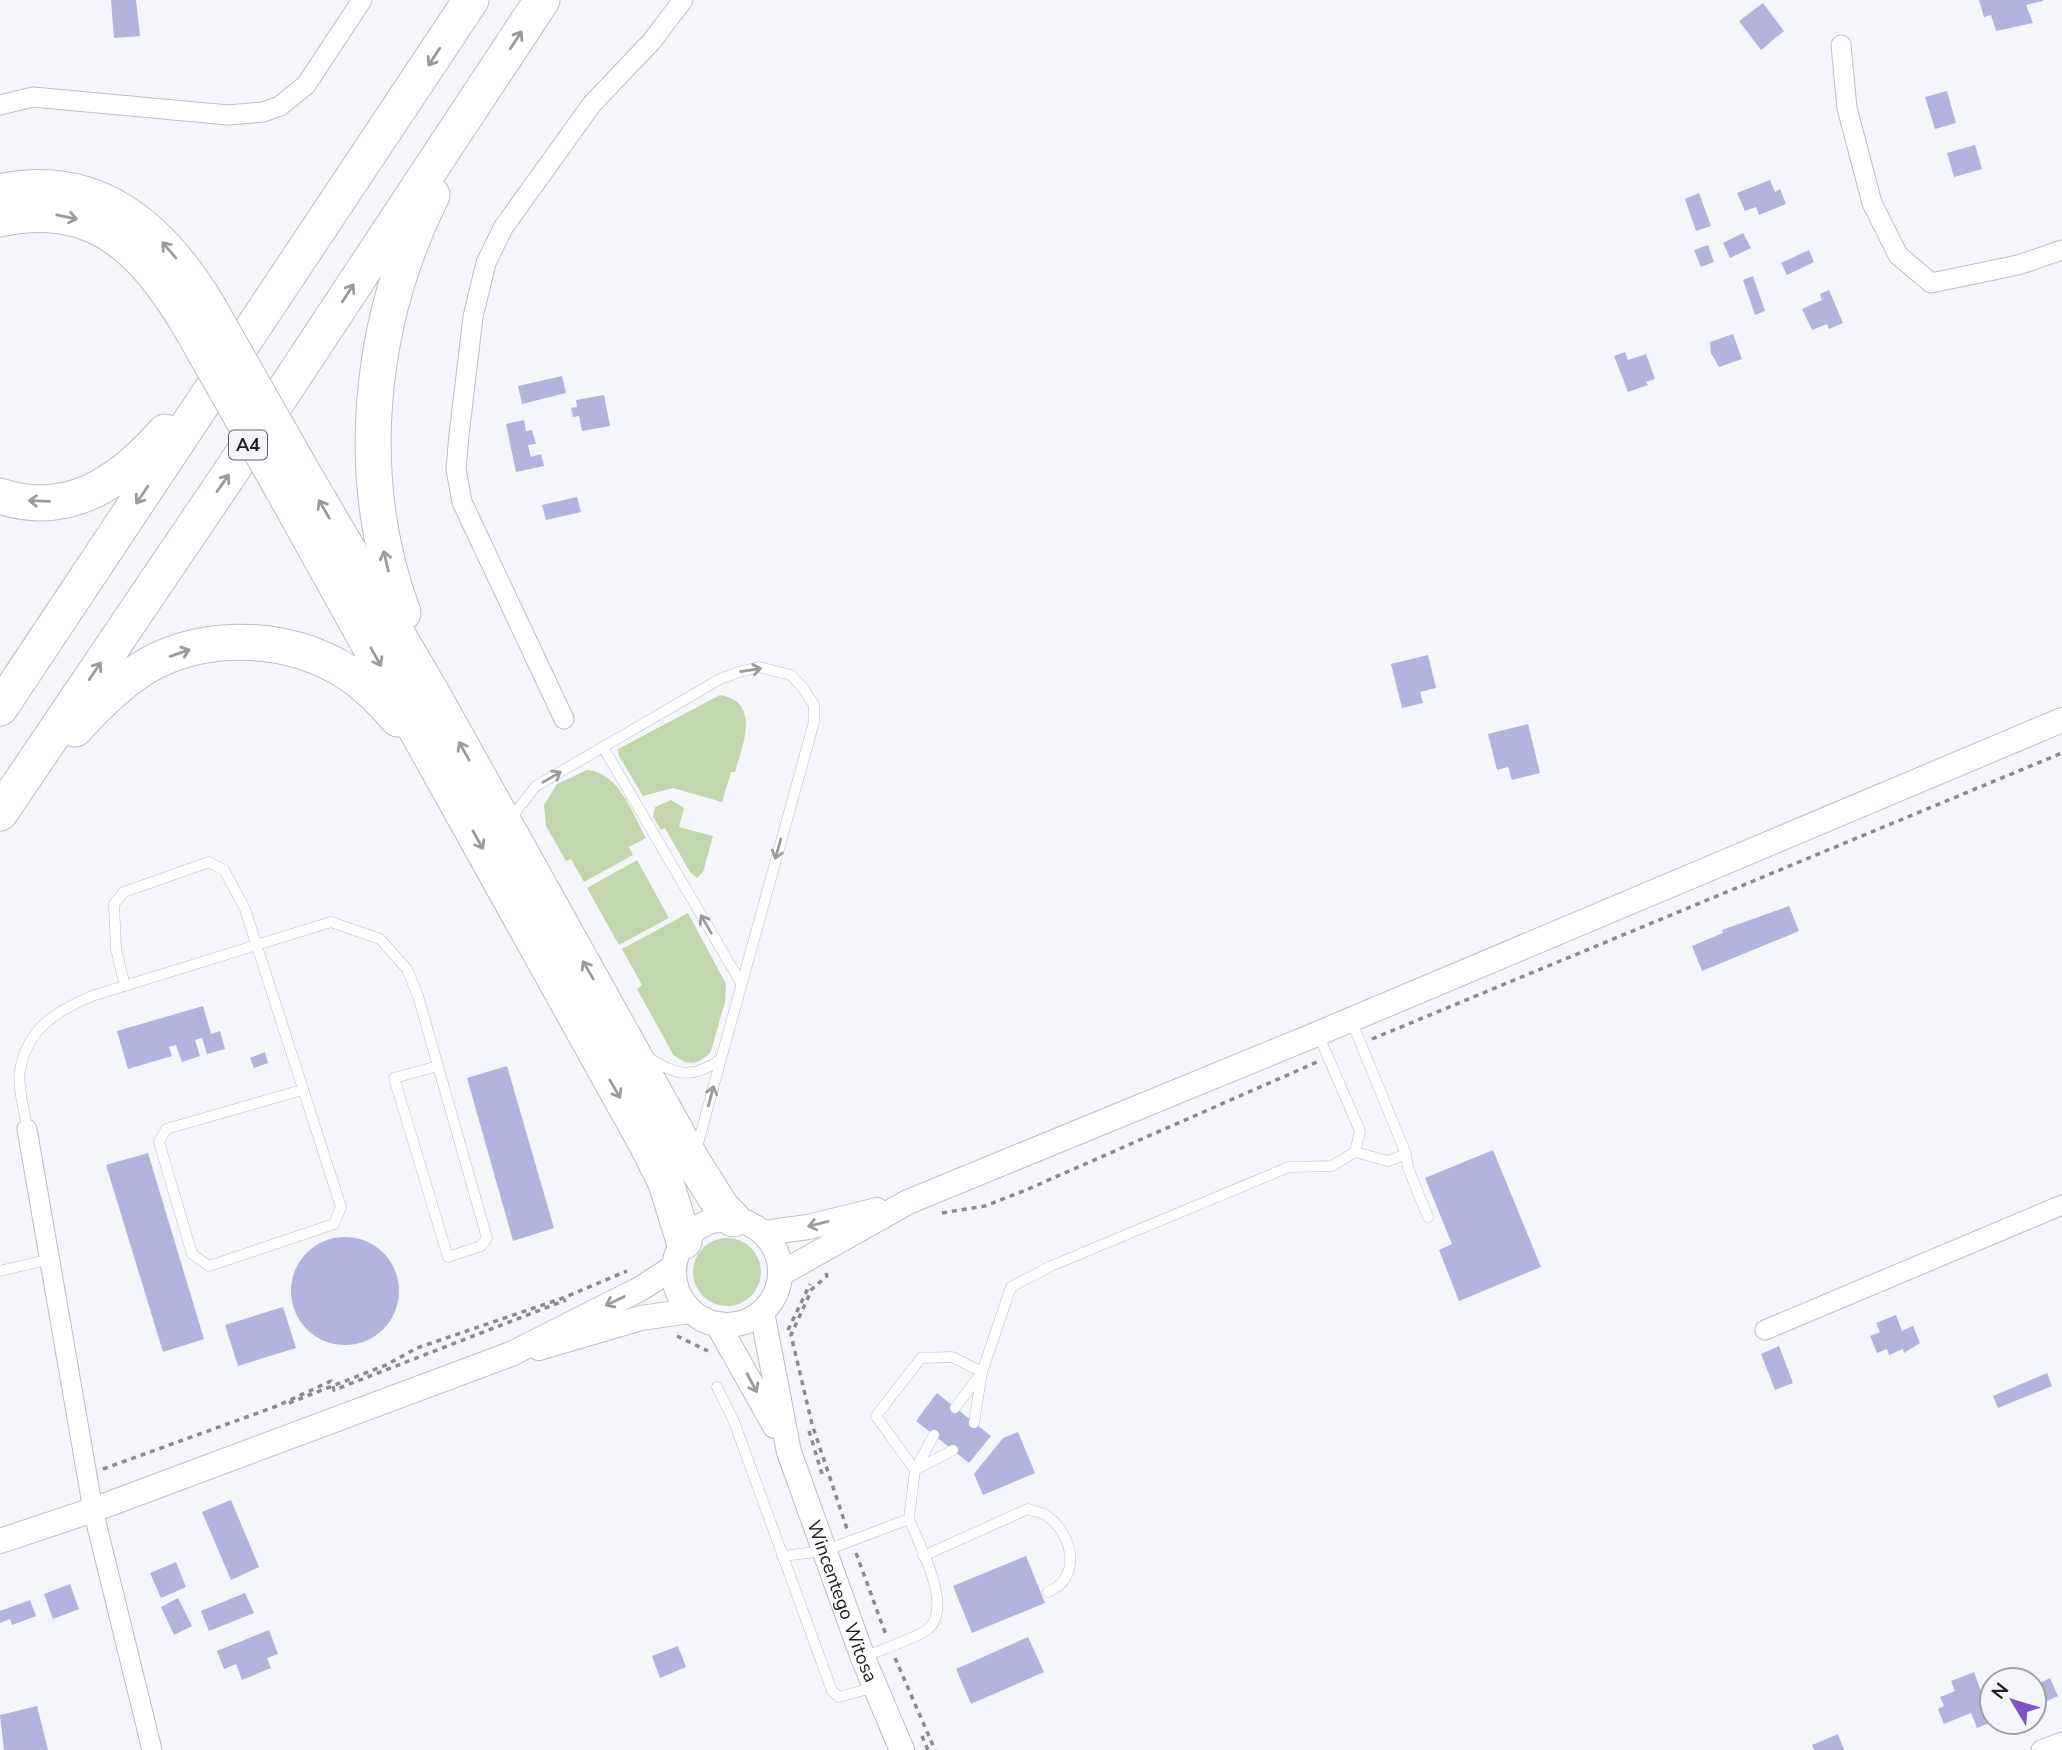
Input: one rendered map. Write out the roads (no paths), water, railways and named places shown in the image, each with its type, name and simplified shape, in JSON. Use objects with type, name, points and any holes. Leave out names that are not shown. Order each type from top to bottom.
[{"type":"highway","points":[[0,708],[471,0]]},
{"type":"highway","name":"A4","points":[[1,811],[542,0]]},
{"type":"highway","points":[[433,695],[390,578],[382,543],[373,460],[377,377],[391,299],[404,259],[490,79]]},
{"type":"highway","points":[[0,192],[56,188],[114,206],[162,242],[200,317],[291,478],[445,780],[646,1143],[666,1183],[679,1254]]},
{"type":"highway","points":[[0,219],[46,213],[74,218],[102,228],[148,265],[200,317]]},
{"type":"highway","points":[[0,496],[49,502],[69,499],[105,487],[145,455],[248,337]]},
{"type":"highway","points":[[291,478],[433,695],[693,1161],[722,1208],[748,1226]]},
{"type":"highway","points":[[1,811],[97,705],[135,673],[177,653],[236,642],[296,650],[342,669],[375,694],[394,714],[445,780]]},
{"type":"street","points":[[0,104],[33,97],[229,115],[263,112],[280,106],[306,85],[362,0]]},
{"type":"street","points":[[564,719],[462,502],[456,470],[458,435],[473,317],[486,263],[503,228],[593,104],[652,41],[683,0]]},
{"type":"street","points":[[1841,46],[1847,108],[1868,189],[1898,255],[1931,283],[2018,265],[2062,250]]},
{"type":"street","points":[[780,1274],[908,1202],[1351,1020],[2062,720]]},
{"type":"street","points":[[27,1129],[52,1259],[93,1510],[152,1750]]},
{"type":"street","points":[[0,1541],[93,1510],[511,1354],[640,1289],[679,1254],[705,1223],[807,1227],[908,1202]]},
{"type":"street","points":[[1765,1330],[2062,1205]]},
{"type":"street","points":[[679,1254],[677,1291],[690,1311],[718,1325],[734,1325],[762,1312],[778,1288],[780,1274],[776,1251],[748,1226]]},
{"type":"street","points":[[511,1354],[573,1340],[641,1318],[690,1311]]},
{"type":"street","name":"Wincentego Witosa","points":[[762,1312],[789,1452]]},
{"type":"street","name":"Wincentego Witosa","points":[[718,1325],[740,1359],[789,1452],[863,1658],[902,1750]]},
{"type":"street","points":[[2041,1750],[2062,1742]]},
{"type":"lane","points":[[505,825],[536,786],[720,679],[759,667],[791,676],[814,705],[814,722],[693,1161]]},
{"type":"lane","points":[[603,747],[741,982]]},
{"type":"lane","points":[[125,986],[116,949],[114,904],[124,892],[209,862],[224,870],[236,888],[256,945],[341,1207],[334,1224],[209,1266],[192,1254],[159,1142],[166,1129],[302,1090]]},
{"type":"lane","points":[[27,1129],[20,1070],[35,1034],[55,1012],[125,986],[331,922],[380,939],[407,969],[438,1066],[487,1238],[481,1246],[448,1256],[394,1078],[438,1066]]},
{"type":"lane","points":[[1351,1020],[1406,1154],[1408,1168],[1428,1217]]},
{"type":"lane","points":[[974,1423],[982,1372],[1011,1287],[1051,1266],[1289,1167],[1332,1166],[1355,1152],[1360,1130],[1317,1034]]},
{"type":"lane","points":[[630,1044],[666,1069],[690,1074],[703,1072],[721,1059]]},
{"type":"lane","points":[[1355,1152],[1388,1161],[1406,1154]]},
{"type":"lane","points":[[0,1271],[52,1259]]},
{"type":"lane","points":[[915,1470],[876,1416],[921,1358],[952,1357],[982,1372]]},
{"type":"lane","points":[[955,1408],[982,1372]]},
{"type":"lane","points":[[717,1387],[733,1419],[832,1690],[839,1697],[876,1686]]},
{"type":"lane","points":[[863,1658],[928,1630],[937,1615],[938,1593],[909,1519],[915,1470],[934,1435]]},
{"type":"lane","points":[[915,1470],[953,1450]]},
{"type":"lane","points":[[923,1556],[1028,1509],[1044,1514],[1059,1528],[1071,1557],[1070,1573],[1060,1587],[1048,1592]]},
{"type":"lane","points":[[782,1556],[824,1551],[909,1519]]}]
